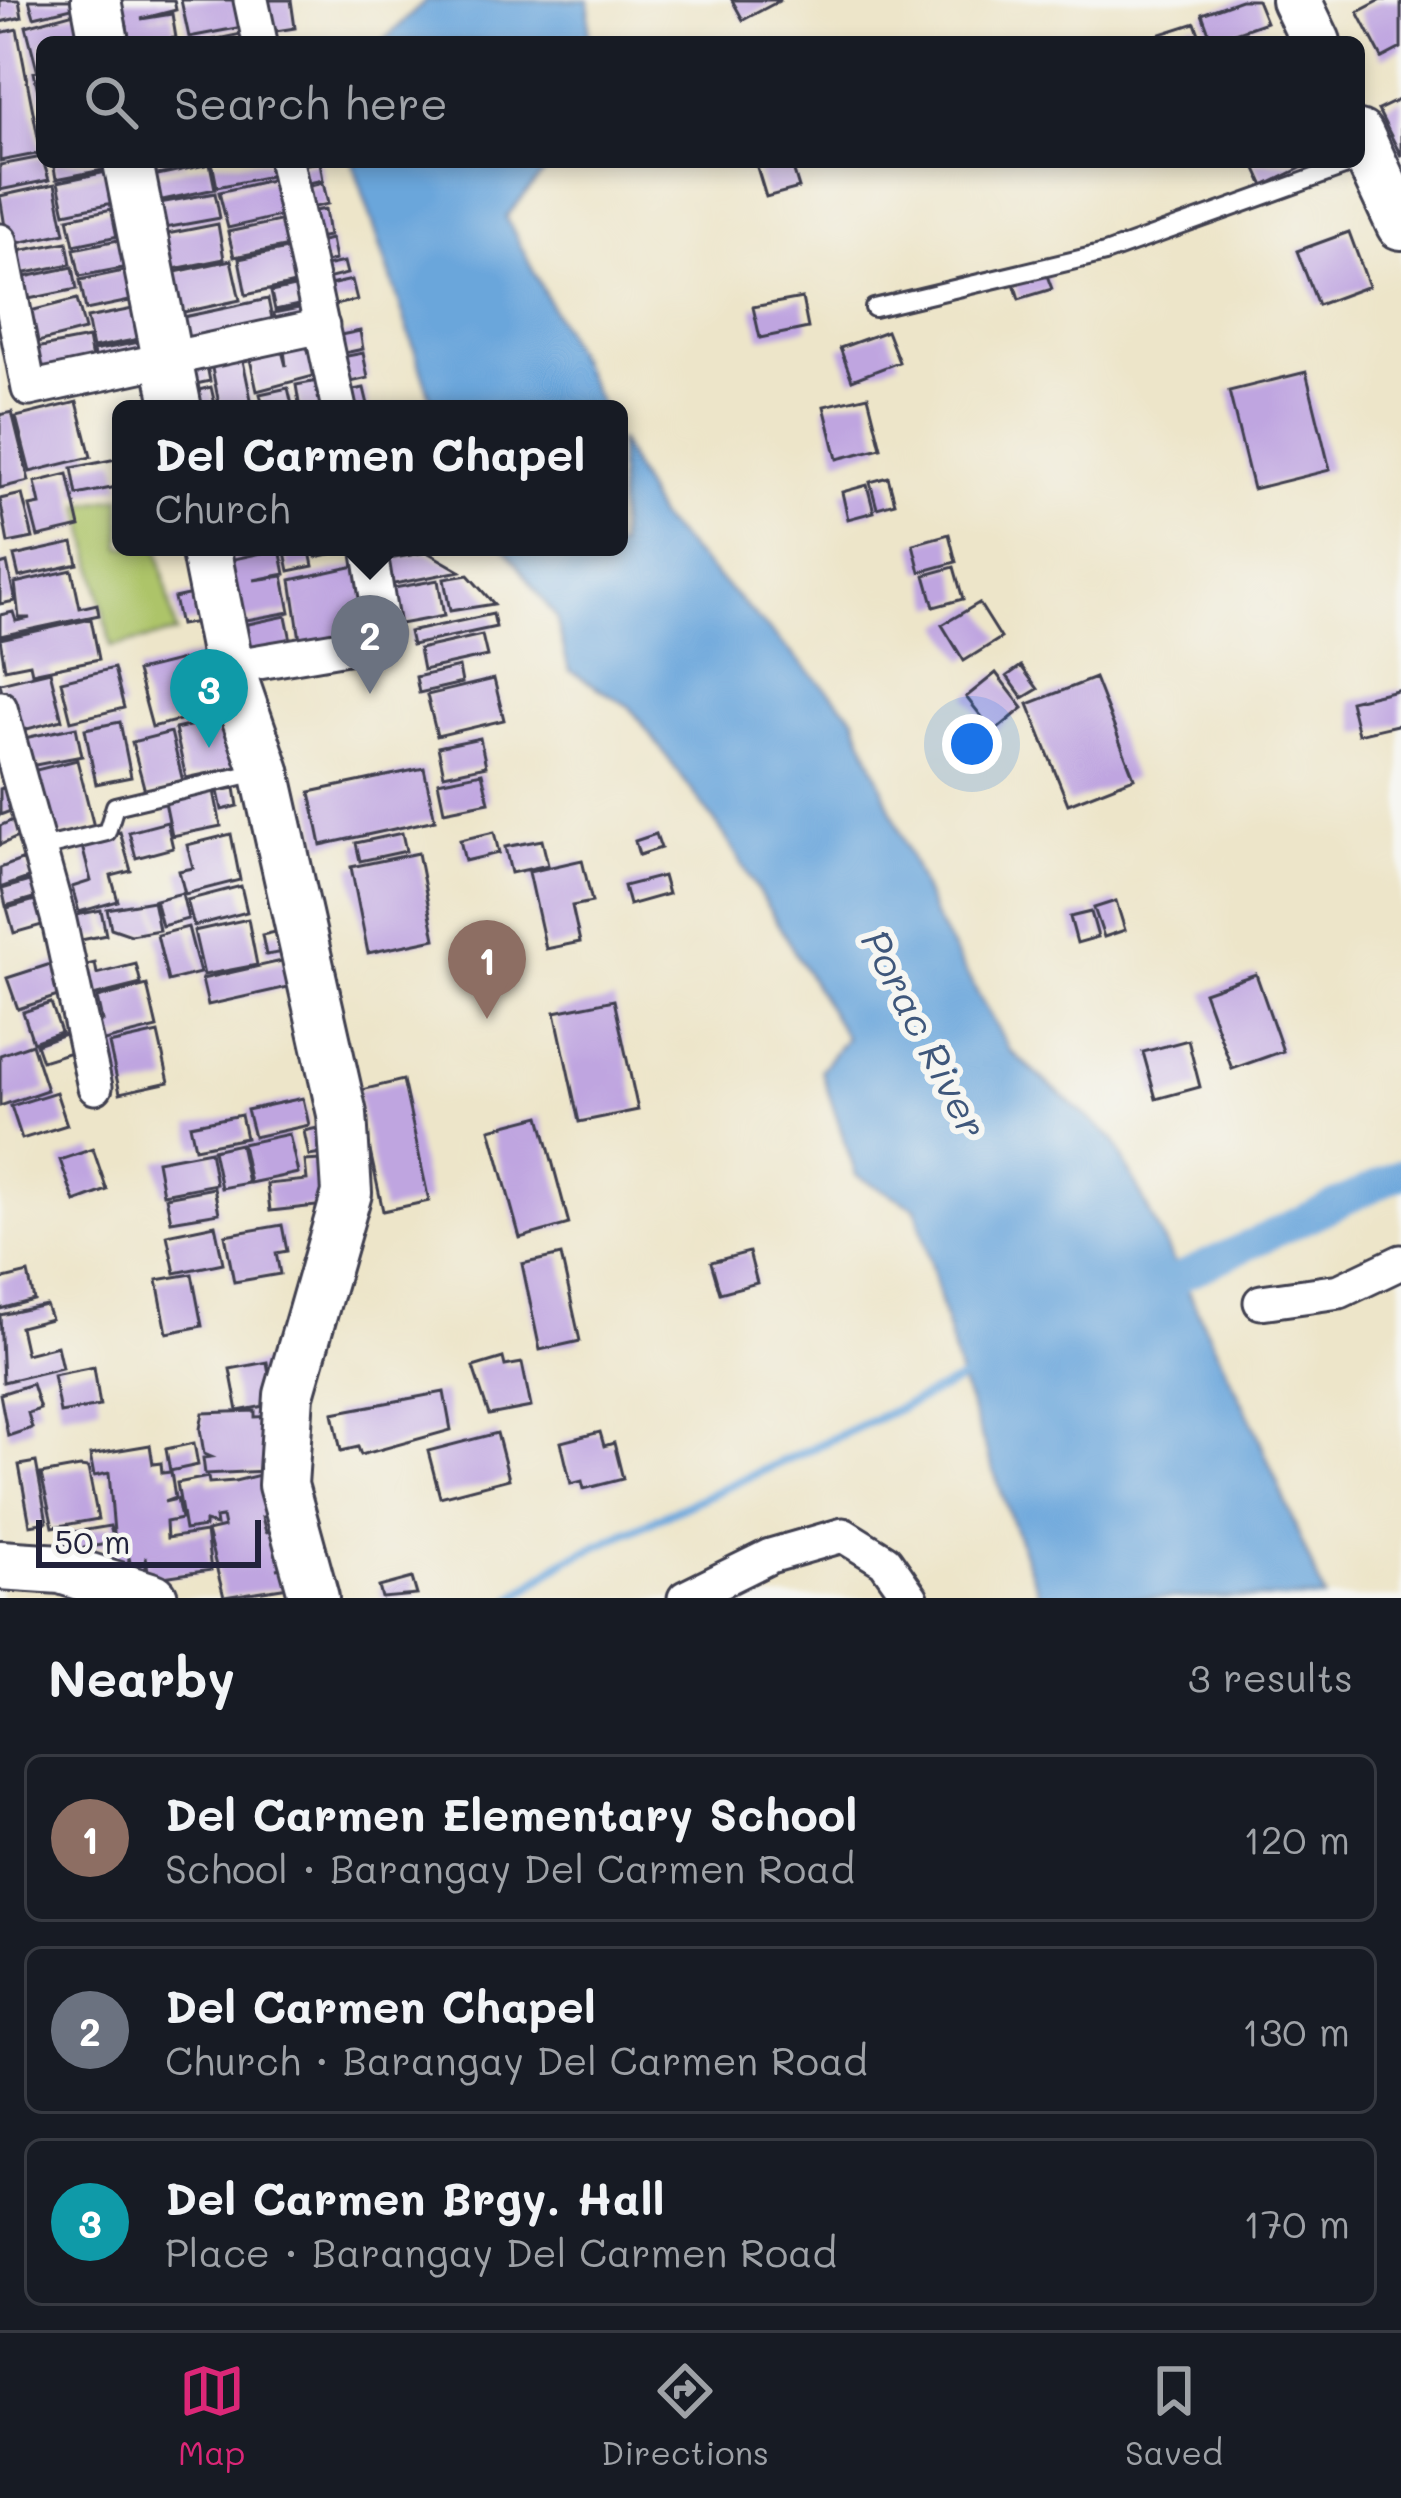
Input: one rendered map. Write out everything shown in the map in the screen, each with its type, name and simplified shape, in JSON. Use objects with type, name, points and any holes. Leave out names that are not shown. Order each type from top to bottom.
[{"type":"street","points":[[96,0],[103,36]]},
{"type":"street","points":[[251,0],[259,36]]},
{"type":"street","points":[[1296,0],[1313,36]]},
{"type":"street","points":[[1365,161],[1401,224]]},
{"type":"street","points":[[129,168],[175,400]]},
{"type":"street","points":[[287,168],[337,400]]},
{"type":"street","points":[[0,241],[29,389]]},
{"type":"street","points":[[29,389],[322,326]]},
{"type":"street","points":[[0,350],[29,389]]},
{"type":"street","points":[[207,556],[229,667],[266,771],[342,1114],[347,1193],[289,1395],[283,1485],[314,1598]]},
{"type":"street","points":[[229,667],[370,643],[383,634],[370,556]]},
{"type":"street","points":[[0,708],[95,1087]]},
{"type":"street","points":[[1261,1302],[1340,1291],[1401,1262]]},
{"type":"street","points":[[685,1598],[770,1556],[843,1535],[885,1561],[911,1598]]},
{"type":"street","points":[[0,1564],[61,1569],[153,1598]]},
{"type":"lane","points":[[874,308],[1105,254],[1325,168]]},
{"type":"lane","points":[[38,849],[107,832],[115,806],[266,771]]},
{"type":"green space","points":[[112,499],[112,556],[160,556],[176,633],[111,647],[81,505]]},
{"type":"water","points":[[427,0],[589,0],[589,36],[388,36]]},
{"type":"water","points":[[355,168],[548,168],[506,217],[598,400],[431,400]]},
{"type":"water","name":"Porac River","points":[[628,458],[658,517],[854,717],[935,918],[1010,1051],[1114,1140],[1253,1424],[1325,1598],[1040,1598],[961,1381],[916,1208],[856,1175],[821,1070],[846,1038],[724,834],[630,707],[569,670],[556,617],[511,556],[628,556]]},
{"type":"building","points":[[0,0],[19,0],[22,17],[0,22]]},
{"type":"building","points":[[29,0],[96,0],[97,2],[34,17]]},
{"type":"building","points":[[110,0],[174,0],[176,10],[141,19],[172,14],[176,36],[129,36],[126,22],[116,25]]},
{"type":"building","points":[[181,0],[236,0],[242,27],[189,36]]},
{"type":"building","points":[[258,0],[291,0],[295,28],[263,33]]},
{"type":"building","points":[[732,0],[781,0],[743,20]]},
{"type":"building","points":[[1241,0],[1257,0],[1266,22],[1226,36],[1210,36],[1202,14]]},
{"type":"building","points":[[1381,0],[1401,0],[1401,48],[1382,58],[1358,12]]},
{"type":"building","points":[[85,10],[91,36],[36,36],[36,65],[26,26]]},
{"type":"building","points":[[1195,23],[1200,36],[1158,36]]},
{"type":"building","points":[[17,29],[36,127],[36,154],[0,161],[0,33]]},
{"type":"building","points":[[1401,99],[1401,156],[1378,110]]},
{"type":"building","points":[[36,158],[36,168],[45,168],[49,180],[0,190],[0,165]]},
{"type":"building","points":[[54,168],[113,168],[56,179]]},
{"type":"building","points":[[211,168],[215,189],[153,202],[148,177]]},
{"type":"building","points":[[213,168],[273,168],[275,175],[217,187]]},
{"type":"building","points":[[301,168],[321,168],[323,180],[304,184]]},
{"type":"building","points":[[757,168],[793,168],[799,188],[766,197]]},
{"type":"building","points":[[1256,168],[1301,168],[1264,186]]},
{"type":"building","points":[[116,170],[122,201],[65,213],[58,182]]},
{"type":"building","points":[[275,179],[284,215],[228,228],[219,192]]},
{"type":"building","points":[[323,183],[328,204],[311,208],[306,187]]},
{"type":"building","points":[[55,184],[65,233],[8,245],[0,196]]},
{"type":"building","points":[[215,193],[220,218],[159,229],[154,204]]},
{"type":"building","points":[[122,207],[128,234],[74,245],[68,218]]},
{"type":"building","points":[[325,209],[329,236],[309,239],[304,213]]},
{"type":"building","points":[[284,220],[289,246],[234,257],[228,232]]},
{"type":"building","points":[[218,224],[224,259],[164,271],[157,236]]},
{"type":"building","points":[[1349,232],[1369,286],[1318,305],[1297,251]]},
{"type":"building","points":[[128,238],[133,266],[80,276],[74,249]]},
{"type":"building","points":[[331,239],[335,260],[317,264],[313,243]]},
{"type":"building","points":[[67,242],[71,264],[11,276],[7,253]]},
{"type":"building","points":[[292,248],[299,283],[246,295],[239,259]]},
{"type":"building","points":[[231,260],[240,300],[175,314],[166,274]]},
{"type":"building","points":[[344,262],[347,274],[319,281],[316,268]]},
{"type":"building","points":[[73,267],[77,289],[19,301],[15,279]]},
{"type":"building","points":[[133,269],[139,299],[86,310],[80,280]]},
{"type":"building","points":[[1046,273],[1052,289],[1019,299],[1013,280]]},
{"type":"building","points":[[352,280],[357,300],[330,306],[325,286]]},
{"type":"building","points":[[299,286],[303,304],[275,310],[271,292]]},
{"type":"building","points":[[802,298],[808,328],[760,338],[753,307]]},
{"type":"building","points":[[77,299],[85,330],[34,343],[26,312]]},
{"type":"building","points":[[268,299],[275,333],[181,353],[174,319]]},
{"type":"building","points":[[148,306],[154,336],[93,348],[87,318]]},
{"type":"building","points":[[304,307],[307,322],[278,333],[274,313]]},
{"type":"building","points":[[360,331],[363,349],[335,355],[331,337]]},
{"type":"building","points":[[887,331],[899,362],[852,380],[840,348]]},
{"type":"building","points":[[88,338],[93,365],[31,377],[26,350]]},
{"type":"building","points":[[155,339],[159,359],[97,371],[93,351]]},
{"type":"building","points":[[280,343],[286,366],[284,350],[315,343],[321,374],[257,391],[248,350]]},
{"type":"building","points":[[241,351],[251,400],[218,400],[210,358]]},
{"type":"building","points":[[363,353],[368,378],[342,384],[337,358]]},
{"type":"building","points":[[206,361],[210,381],[177,388],[173,368]]},
{"type":"building","points":[[1306,372],[1330,470],[1253,489],[1229,391]]},
{"type":"building","points":[[324,380],[327,400],[298,400],[296,385]]},
{"type":"building","points":[[211,387],[214,400],[179,400],[178,395]]},
{"type":"building","points":[[288,388],[291,400],[262,400],[260,394]]},
{"type":"building","points":[[364,388],[367,400],[348,400],[347,391]]},
{"type":"building","points":[[868,396],[881,448],[837,459],[824,406]]},
{"type":"building","points":[[77,402],[91,457],[30,472],[16,417]]},
{"type":"building","points":[[12,412],[29,481],[0,488],[0,415]]},
{"type":"building","points":[[112,460],[112,488],[77,495],[72,468]]},
{"type":"building","points":[[68,474],[80,527],[38,537],[30,506],[40,504],[35,482]]},
{"type":"building","points":[[888,477],[895,503],[877,508],[870,482]]},
{"type":"building","points":[[867,485],[874,512],[848,519],[842,492]]},
{"type":"building","points":[[22,494],[33,538],[8,543],[0,499]]},
{"type":"building","points":[[949,534],[956,562],[920,572],[913,544]]},
{"type":"building","points":[[73,543],[78,564],[19,577],[14,556]]},
{"type":"building","points":[[281,556],[285,574],[254,580],[283,576],[290,612],[241,621],[220,562]]},
{"type":"building","points":[[286,556],[311,556],[313,566],[289,571]]},
{"type":"building","points":[[434,556],[460,571],[389,585],[384,560]]},
{"type":"building","points":[[7,563],[15,601],[0,604],[0,565]]},
{"type":"building","points":[[364,564],[367,616],[360,634],[301,646],[291,580]]},
{"type":"building","points":[[954,567],[963,599],[934,607],[925,575]]},
{"type":"building","points":[[72,570],[80,608],[97,604],[99,615],[0,636],[0,615],[13,612],[16,621],[30,618],[19,618],[15,583]]},
{"type":"building","points":[[468,575],[494,604],[450,611],[444,579]]},
{"type":"building","points":[[438,580],[444,616],[395,625],[389,589]]},
{"type":"building","points":[[192,594],[198,622],[180,625],[174,598]]},
{"type":"building","points":[[979,603],[1001,638],[964,661],[942,625]]},
{"type":"building","points":[[493,614],[496,627],[412,645],[409,632]]},
{"type":"building","points":[[286,616],[293,650],[246,660],[239,626]]},
{"type":"building","points":[[91,619],[99,659],[32,673],[30,664],[5,669],[0,639]]},
{"type":"building","points":[[482,635],[487,656],[423,670],[419,649]]},
{"type":"building","points":[[210,653],[224,709],[152,727],[137,671]]},
{"type":"building","points":[[1021,666],[1038,689],[1023,698],[1007,676]]},
{"type":"building","points":[[459,667],[462,683],[419,693],[416,677]]},
{"type":"building","points":[[114,668],[124,708],[71,721],[61,681]]},
{"type":"building","points":[[50,671],[62,720],[12,733],[0,683]]},
{"type":"building","points":[[996,673],[1023,708],[994,732],[966,697]]},
{"type":"building","points":[[1095,678],[1134,778],[1068,804],[1028,704]]},
{"type":"building","points":[[494,679],[504,720],[437,736],[427,695]]},
{"type":"building","points":[[1401,689],[1401,724],[1358,734],[1350,701]]},
{"type":"building","points":[[231,717],[242,766],[186,778],[175,729]]},
{"type":"building","points":[[120,722],[131,777],[96,784],[85,729]]},
{"type":"building","points":[[76,727],[82,756],[25,767],[20,739]]},
{"type":"building","points":[[171,732],[184,786],[146,795],[132,742]]},
{"type":"building","points":[[480,738],[486,766],[444,775],[438,747]]},
{"type":"building","points":[[77,760],[94,827],[49,838],[32,771]]},
{"type":"building","points":[[424,768],[435,820],[321,845],[310,792]]},
{"type":"building","points":[[482,773],[489,802],[444,811],[438,782]]},
{"type":"building","points":[[7,787],[16,809],[0,815],[0,789]]},
{"type":"building","points":[[235,788],[238,806],[222,810],[218,791]]},
{"type":"building","points":[[214,791],[221,826],[172,836],[165,802]]},
{"type":"building","points":[[15,819],[22,835],[0,845],[0,826]]},
{"type":"building","points":[[167,822],[173,848],[136,858],[129,832]]},
{"type":"building","points":[[120,832],[131,871],[111,876],[118,901],[79,912],[72,887],[91,881],[81,842]]},
{"type":"building","points":[[494,832],[499,853],[465,861],[460,840]]},
{"type":"building","points":[[402,833],[406,851],[360,861],[356,843]]},
{"type":"building","points":[[231,834],[240,880],[185,894],[179,871],[193,868],[187,845]]},
{"type":"building","points":[[656,834],[661,848],[639,855],[635,841]]},
{"type":"building","points":[[542,840],[548,865],[511,873],[505,847]]},
{"type":"building","points":[[418,853],[435,939],[368,953],[351,867]]},
{"type":"building","points":[[24,859],[31,877],[0,888],[0,868]]},
{"type":"building","points":[[582,860],[592,902],[572,906],[580,942],[546,949],[529,872]]},
{"type":"building","points":[[663,876],[668,894],[629,905],[624,886]]},
{"type":"building","points":[[36,879],[40,896],[6,906],[2,889]]},
{"type":"building","points":[[241,886],[247,912],[194,926],[187,900]]},
{"type":"building","points":[[182,893],[188,919],[162,926],[155,900]]},
{"type":"building","points":[[42,898],[49,923],[14,933],[7,908]]},
{"type":"building","points":[[153,901],[159,930],[131,935],[111,928],[107,909]]},
{"type":"building","points":[[1116,901],[1125,930],[1104,937],[1094,908]]},
{"type":"building","points":[[101,910],[106,935],[66,943],[61,918]]},
{"type":"building","points":[[1091,912],[1098,937],[1077,943],[1070,917]]},
{"type":"building","points":[[248,919],[257,965],[204,975],[194,931]]},
{"type":"building","points":[[188,927],[200,973],[168,981],[157,935]]},
{"type":"building","points":[[280,931],[284,952],[266,955],[262,935]]},
{"type":"building","points":[[286,960],[292,986],[208,1005],[202,979]]},
{"type":"building","points":[[57,962],[67,993],[18,1009],[7,978]]},
{"type":"building","points":[[95,963],[97,974],[136,964],[141,984],[81,999],[73,968]]},
{"type":"building","points":[[1256,974],[1283,1051],[1232,1069],[1204,992]]},
{"type":"building","points":[[147,985],[157,1028],[92,1044],[87,1025],[102,1021],[97,998]]},
{"type":"building","points":[[614,1000],[638,1110],[579,1122],[555,1012]]},
{"type":"building","points":[[51,1003],[61,1032],[33,1042],[23,1012]]},
{"type":"building","points":[[158,1033],[169,1082],[120,1093],[109,1044]]},
{"type":"building","points":[[65,1034],[71,1052],[42,1061],[36,1044]]},
{"type":"building","points":[[1188,1040],[1200,1087],[1156,1099],[1143,1052]]},
{"type":"building","points":[[32,1044],[47,1090],[0,1106],[0,1055]]},
{"type":"building","points":[[403,1080],[429,1201],[383,1211],[357,1091]]},
{"type":"building","points":[[56,1092],[67,1125],[22,1139],[11,1106]]},
{"type":"building","points":[[303,1098],[309,1125],[254,1137],[247,1110]]},
{"type":"building","points":[[241,1115],[246,1138],[195,1148],[190,1125]]},
{"type":"building","points":[[540,1116],[569,1224],[520,1238],[490,1129]]},
{"type":"building","points":[[322,1127],[327,1153],[309,1156],[304,1131]]},
{"type":"building","points":[[289,1134],[298,1173],[250,1183],[242,1144]]},
{"type":"building","points":[[240,1144],[248,1183],[221,1188],[213,1150]]},
{"type":"building","points":[[93,1149],[107,1190],[75,1202],[60,1160]]},
{"type":"building","points":[[210,1151],[216,1184],[163,1194],[157,1161]]},
{"type":"building","points":[[321,1160],[326,1205],[270,1211],[267,1184],[307,1180],[305,1161]]},
{"type":"building","points":[[214,1188],[219,1213],[171,1221],[166,1197]]},
{"type":"building","points":[[215,1225],[223,1263],[175,1273],[167,1235]]},
{"type":"building","points":[[282,1225],[287,1251],[276,1253],[280,1274],[234,1282],[225,1235]]},
{"type":"building","points":[[749,1252],[757,1283],[720,1293],[711,1262]]},
{"type":"building","points":[[561,1255],[580,1341],[540,1350],[522,1264]]},
{"type":"building","points":[[28,1273],[34,1300],[0,1309],[0,1280]]},
{"type":"building","points":[[192,1274],[202,1326],[167,1333],[157,1280]]},
{"type":"building","points":[[46,1305],[51,1319],[20,1327],[26,1354],[57,1346],[62,1368],[3,1382],[0,1315]]},
{"type":"building","points":[[503,1358],[505,1366],[522,1363],[531,1407],[489,1415],[473,1367]]},
{"type":"building","points":[[267,1362],[274,1404],[238,1411],[230,1369]]},
{"type":"building","points":[[94,1367],[100,1406],[60,1413],[53,1375]]},
{"type":"building","points":[[32,1384],[40,1409],[28,1413],[32,1428],[8,1436],[0,1394]]},
{"type":"building","points":[[444,1392],[451,1430],[361,1455],[358,1447],[341,1451],[333,1413]]},
{"type":"building","points":[[255,1411],[255,1417],[273,1416],[265,1471],[205,1474],[203,1458],[211,1457],[204,1454],[203,1413]]},
{"type":"building","points":[[600,1432],[604,1446],[614,1443],[623,1479],[584,1489],[582,1481],[571,1484],[561,1442]]},
{"type":"building","points":[[497,1433],[509,1479],[440,1497],[428,1451]]},
{"type":"building","points":[[194,1443],[198,1465],[170,1471],[166,1449]]},
{"type":"building","points":[[150,1445],[153,1464],[161,1463],[162,1473],[171,1472],[175,1498],[164,1502],[177,1499],[181,1519],[166,1522],[167,1538],[206,1532],[211,1570],[149,1579],[146,1556],[146,1572],[132,1574],[129,1557],[128,1571],[113,1574],[107,1544],[66,1551],[63,1534],[110,1526],[115,1544],[109,1473],[94,1476],[90,1455]]},
{"type":"building","points":[[36,1462],[47,1522],[30,1525],[19,1465]]},
{"type":"building","points":[[88,1468],[98,1519],[53,1527],[41,1474]]},
{"type":"building","points":[[272,1472],[282,1512],[262,1517],[266,1532],[287,1527],[296,1564],[276,1569],[291,1567],[295,1586],[224,1597],[207,1531],[224,1527],[222,1517],[215,1518],[216,1525],[205,1522],[205,1527],[185,1530],[177,1483],[208,1477],[209,1483],[235,1481]]},
{"type":"building","points":[[412,1578],[417,1595],[382,1598],[379,1587]]},
{"type":"waterway","points":[[1146,1293],[1401,1174]]},
{"type":"waterway","points":[[513,1598],[566,1560],[972,1375]]},
{"type":"place","name":"Del Carmen Chapel","points":[[370,694]]},
{"type":"place","name":"Del Carmen Brgy. Hall","points":[[209,748]]},
{"type":"place","name":"Del Carmen Elementary School","points":[[487,1019]]}]
